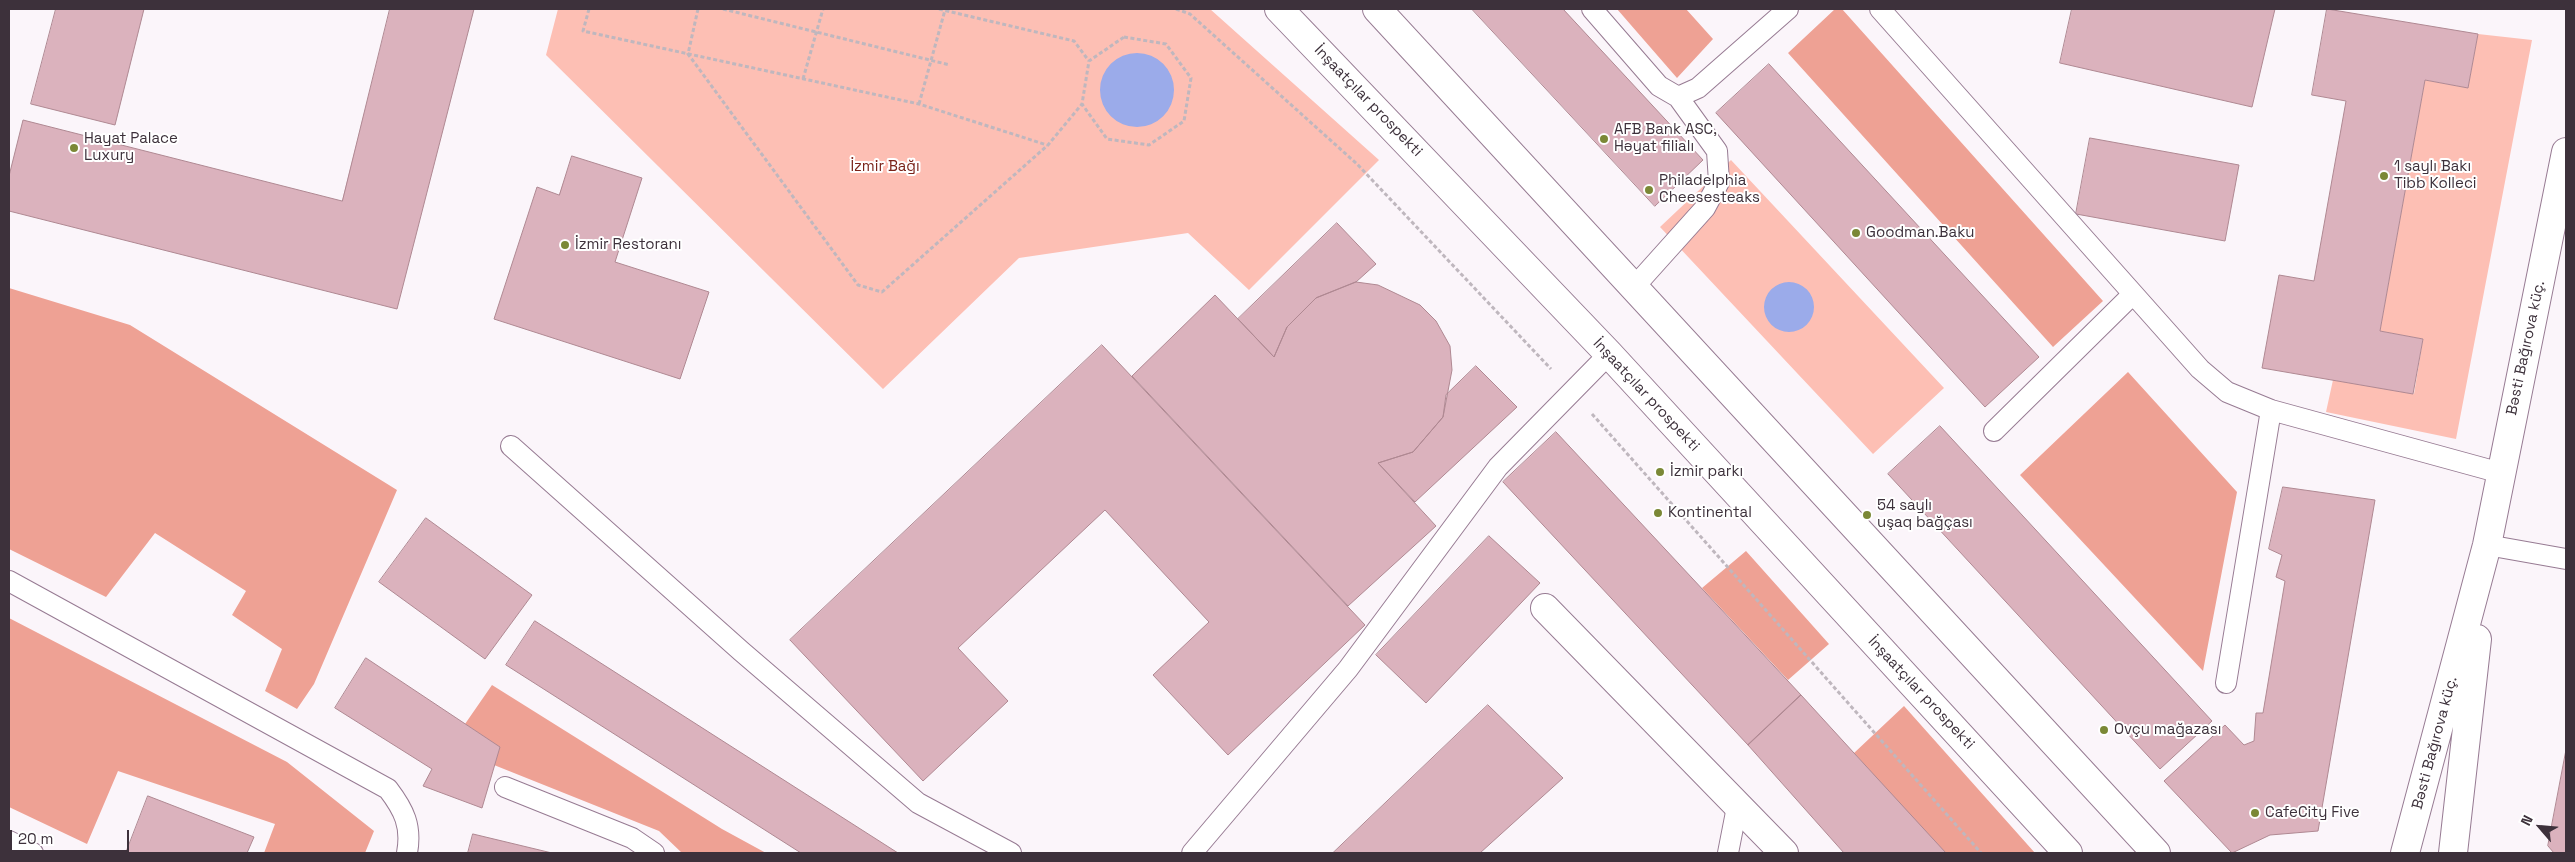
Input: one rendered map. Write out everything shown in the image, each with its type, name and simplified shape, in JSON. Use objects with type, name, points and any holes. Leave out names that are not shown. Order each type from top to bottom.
[{"type":"main road","name":"İnşaatçılar prospekti","points":[[1280,9],[1609,354],[2068,853]]},
{"type":"main road","points":[[1376,9],[1635,286],[2156,853]]},
{"type":"main road","name":"Bəsti Bağırova küç.","points":[[2405,853],[2487,545],[2501,473],[2559,225],[2566,152]]},
{"type":"main road","name":"Bəsti Bağırova küç.","points":[[2452,853],[2487,545]]},
{"type":"main road","points":[[1544,608],[1784,853]]},
{"type":"lane","points":[[1592,9],[1659,86],[1678,96],[1717,150],[1719,182],[1705,208],[1635,286]]},
{"type":"lane","points":[[1678,96],[1698,88],[1788,9]]},
{"type":"lane","points":[[1880,9],[2200,369],[2227,392],[2271,410],[2501,473]]},
{"type":"lane","points":[[1994,431],[2133,294]]},
{"type":"lane","points":[[1192,853],[1348,669],[1498,467],[1609,354]]},
{"type":"lane","points":[[2226,683],[2271,410]]},
{"type":"lane","points":[[511,446],[740,651],[918,803],[1011,853]]},
{"type":"lane","points":[[2487,545],[2566,559]]},
{"type":"lane","points":[[9,581],[388,789],[402,808],[410,837],[407,853]]},
{"type":"lane","points":[[505,787],[632,838],[654,853]]},
{"type":"lane","points":[[1728,853],[1737,807]]},
{"type":"lane","points":[[9,841],[33,853]]},
{"type":"path","points":[[588,9],[583,31],[919,104],[1048,145]]},
{"type":"path","points":[[698,9],[688,54],[858,284],[882,292],[1048,145],[1082,104],[1089,61],[1074,40],[955,10],[939,9]]},
{"type":"path","points":[[723,9],[950,65]]},
{"type":"path","points":[[804,79],[823,9]]},
{"type":"path","points":[[919,104],[945,10]]},
{"type":"path","points":[[1082,104],[1108,139],[1149,145],[1184,121],[1191,78],[1166,44],[1124,37],[1089,61]]},
{"type":"green space","name":"İzmir Bağı","points":[[558,9],[1210,9],[1379,160],[1249,290],[1188,233],[1019,258],[883,389],[546,55]]},
{"type":"green space","points":[[2478,34],[2532,40],[2456,439],[2326,412],[2333,380],[2414,394],[2423,339],[2380,331],[2425,80],[2468,88]]},
{"type":"green space","points":[[1731,160],[1944,388],[1873,454],[1660,227]]},
{"type":"shaded area","points":[[1617,9],[1686,9],[1713,39],[1677,78]]},
{"type":"shaded area","points":[[1835,9],[1842,9],[2103,301],[2053,347],[1788,53]]},
{"type":"shaded area","points":[[9,288],[130,325],[397,490],[314,684],[297,709],[265,691],[282,649],[232,615],[246,591],[155,533],[106,597],[9,549]]},
{"type":"shaded area","points":[[2128,372],[2237,492],[2203,671],[2020,475]]},
{"type":"shaded area","points":[[1746,551],[1829,644],[1788,680],[1702,588]]},
{"type":"shaded area","points":[[9,618],[287,762],[374,831],[365,853],[264,853],[275,824],[118,771],[87,844],[9,807]]},
{"type":"shaded area","points":[[492,685],[722,829],[766,853],[682,853],[659,831],[494,765],[499,747],[465,724]]},
{"type":"shaded area","points":[[1904,706],[2035,853],[1943,853],[1854,753]]},
{"type":"water","points":[[1137,53],[1158,59],[1168,69],[1174,90],[1168,111],[1158,121],[1137,127],[1116,121],[1106,111],[1100,90],[1106,69],[1116,59]]},
{"type":"water","points":[[1784,282],[1794,282],[1807,289],[1814,302],[1814,312],[1807,325],[1794,332],[1784,332],[1775,328],[1768,321],[1764,312],[1764,302],[1768,293],[1775,286]]},
{"type":"building","name":"Hayat Palace Luxury","points":[[56,9],[144,9],[115,125],[31,104]]},
{"type":"building","name":"Hayat Palace Luxury","points":[[390,9],[474,9],[397,309],[9,211],[9,176],[23,120],[342,201]]},
{"type":"building","points":[[1472,9],[1563,9],[1703,160],[1655,206]]},
{"type":"building","points":[[2072,9],[2275,9],[2252,107],[2060,63]]},
{"type":"building","points":[[2327,9],[2478,34],[2468,88],[2425,80],[2380,331],[2423,339],[2413,394],[2262,368],[2279,275],[2314,281],[2346,101],[2312,95]]},
{"type":"building","points":[[1769,64],[2039,357],[1985,407],[1716,113]]},
{"type":"building","points":[[2090,138],[2239,165],[2225,241],[2076,214]]},
{"type":"building","points":[[572,156],[642,178],[615,262],[709,292],[680,379],[494,319],[537,187],[559,195]]},
{"type":"building","points":[[1337,223],[1376,264],[1356,282],[1316,298],[1287,327],[1274,357],[1238,319]]},
{"type":"building","points":[[1356,282],[1378,285],[1420,305],[1436,321],[1450,346],[1452,370],[1443,417],[1413,452],[1378,463],[1436,526],[1348,606],[1132,376],[1215,295],[1274,357],[1287,327],[1316,298]]},
{"type":"building","points":[[1102,345],[1365,625],[1228,755],[1153,675],[1209,622],[1105,510],[958,648],[1008,701],[923,781],[790,640]]},
{"type":"building","points":[[1476,366],[1517,407],[1415,502],[1378,463],[1413,452],[1443,417],[1446,395]]},
{"type":"building","points":[[1940,426],[2212,721],[2160,769],[1888,474]]},
{"type":"building","points":[[1556,432],[1801,695],[1748,745],[1503,482]]},
{"type":"building","points":[[2283,487],[2375,500],[2318,831],[2270,835],[2232,853],[2164,781],[2225,725],[2244,745],[2254,741],[2256,713],[2263,713],[2285,581],[2276,577],[2282,555],[2269,549]]},
{"type":"building","points":[[426,518],[532,595],[485,659],[379,582]]},
{"type":"building","points":[[1489,536],[1540,583],[1426,703],[1376,655]]},
{"type":"building","points":[[535,621],[898,853],[801,853],[506,665]]},
{"type":"building","points":[[366,658],[500,747],[482,808],[423,786],[432,769],[335,708]]},
{"type":"building","points":[[1801,695],[1946,853],[1844,853],[1748,745]]},
{"type":"building","points":[[1488,705],[1563,778],[1480,853],[1333,853]]},
{"type":"building","points":[[2566,750],[2566,853],[2554,853],[2548,846]]},
{"type":"building","points":[[148,796],[254,837],[247,853],[126,853]]},
{"type":"building","points":[[473,834],[552,853],[468,853]]},
{"type":"place","name":"AFB Bank ASC, Həyat filialı","points":[[1604,139]]},
{"type":"place","name":"Hayat Palace Luxury","points":[[74,148]]},
{"type":"place","name":"1 saylı Bakı Tibb Kolleci","points":[[2384,176]]},
{"type":"place","name":"Philadelphia Cheesesteaks","points":[[1649,190]]},
{"type":"place","name":"Goodman.Baku","points":[[1856,233]]},
{"type":"place","name":"İzmir Restoranı","points":[[565,245]]},
{"type":"place","name":"İzmir parkı","points":[[1660,472]]},
{"type":"place","name":"Kontinental","points":[[1658,513]]},
{"type":"place","name":"54 saylı uşaq bağçası","points":[[1867,515]]},
{"type":"place","name":"Ovçu mağazası","points":[[2104,730]]},
{"type":"place","name":"CafeCity Five","points":[[2255,813]]}]
